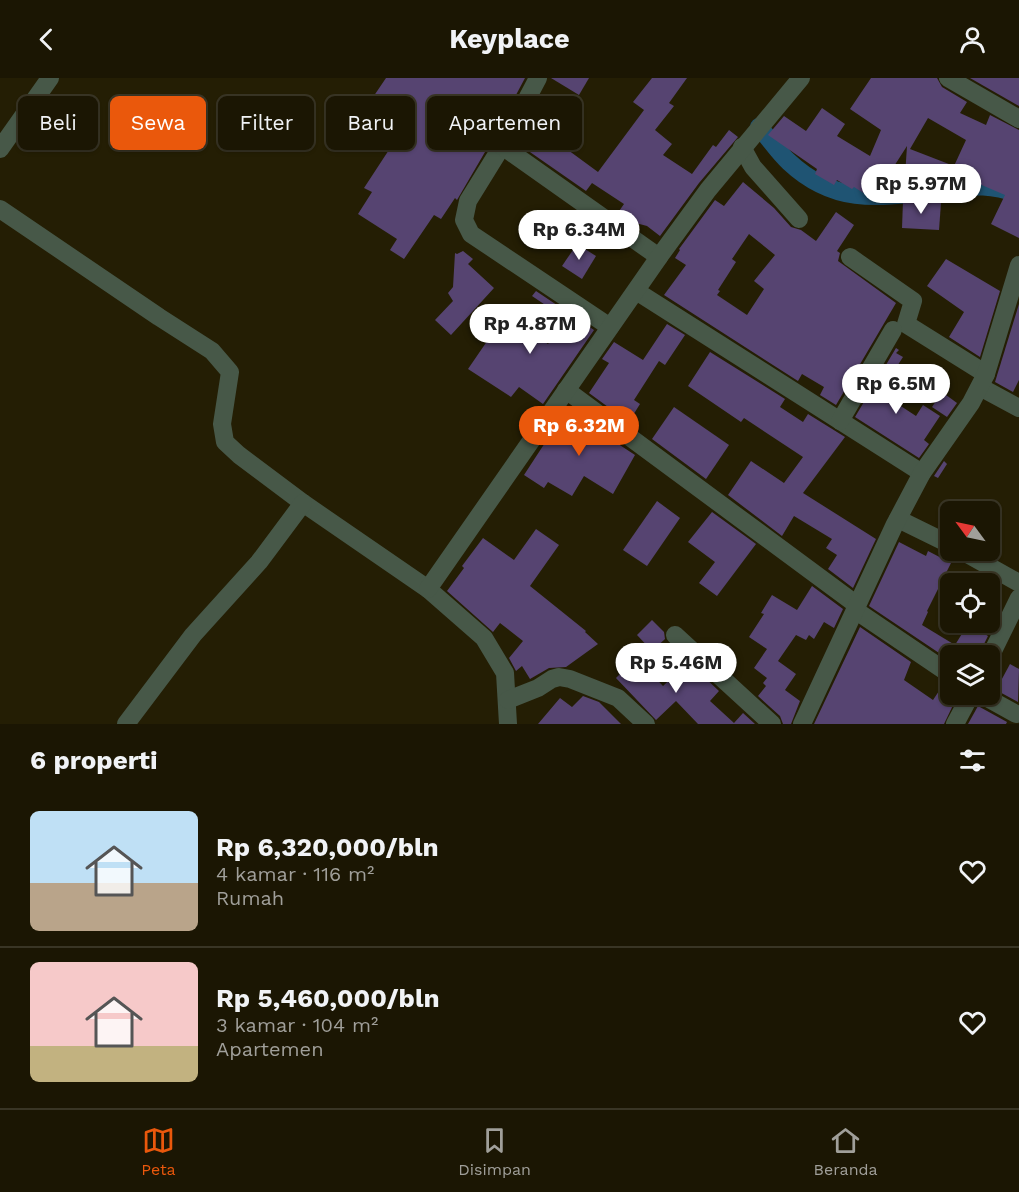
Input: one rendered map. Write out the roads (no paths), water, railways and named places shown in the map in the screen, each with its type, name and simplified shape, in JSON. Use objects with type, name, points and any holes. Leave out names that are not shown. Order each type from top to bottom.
[{"type":"street","points":[[0,149],[50,78]]},
{"type":"street","points":[[528,96],[538,78]]},
{"type":"street","points":[[428,589],[659,257],[742,147],[801,78]]},
{"type":"street","points":[[948,78],[1019,119]]},
{"type":"street","points":[[742,147],[753,167],[800,219]]},
{"type":"street","points":[[500,150],[468,201],[464,220],[471,234],[610,327]]},
{"type":"street","points":[[508,150],[659,257]]},
{"type":"street","points":[[0,209],[212,351],[230,372],[222,424],[225,442],[303,503],[428,589],[484,638],[505,673],[508,724]]},
{"type":"street","points":[[850,257],[913,301],[906,324],[1019,408]]},
{"type":"street","points":[[802,724],[898,519],[922,473],[972,403],[983,380],[1014,297],[1019,265]]},
{"type":"street","points":[[636,291],[922,473]]},
{"type":"street","points":[[840,421],[893,330]]},
{"type":"street","points":[[566,390],[856,608],[940,667]]},
{"type":"street","points":[[126,724],[193,635],[259,562],[303,503]]},
{"type":"street","points":[[898,519],[940,540]]},
{"type":"street","points":[[980,561],[1019,583]]},
{"type":"street","points":[[996,645],[1019,598]]},
{"type":"street","points":[[675,636],[772,724]]},
{"type":"street","points":[[508,700],[559,677],[570,679],[618,698],[646,724]]},
{"type":"street","points":[[1000,704],[1018,713]]},
{"type":"street","points":[[955,724],[965,705]]},
{"type":"waterway","points":[[759,127],[785,158],[807,176],[825,186],[843,192],[861,196],[880,196],[980,186],[1019,194]]}]
